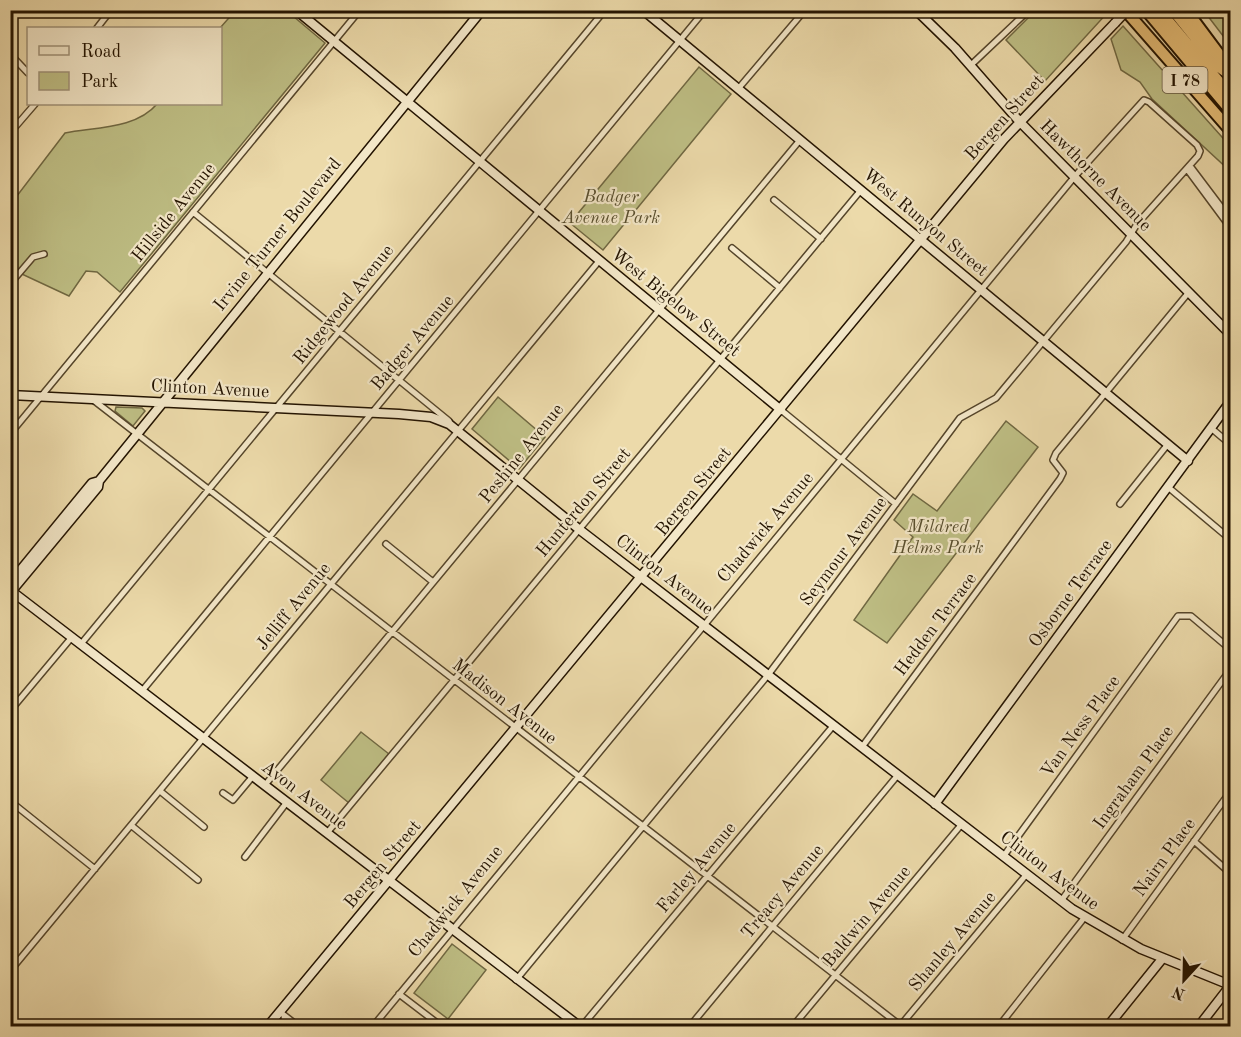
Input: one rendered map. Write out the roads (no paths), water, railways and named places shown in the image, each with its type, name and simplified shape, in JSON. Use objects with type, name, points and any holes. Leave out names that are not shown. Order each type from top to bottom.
[{"type":"highway","name":"I 78","points":[[1126,10],[1230,130]]},
{"type":"highway","points":[[1173,10],[1219,67],[1230,75]]},
{"type":"highway","name":"I 78","points":[[1185,10],[1230,69]]},
{"type":"highway","name":"I 78","points":[[1151,13],[1230,95]]},
{"type":"highway","name":"I 78","points":[[1151,13],[1230,110]]},
{"type":"main road","name":"West Bigelow Street","points":[[296,10],[781,410]]},
{"type":"main road","name":"Irvine Turner Boulevard","points":[[11,590],[98,487],[99,481],[267,272],[482,10]]},
{"type":"main road","name":"West Runyon Street","points":[[643,10],[1188,461]]},
{"type":"main road","name":"Hawthorne Avenue","points":[[916,10],[971,65],[1020,122],[1076,175],[1230,334]]},
{"type":"main road","name":"Bergen Street","points":[[268,1026],[282,1014],[1020,122],[1126,10]]},
{"type":"main road","name":"Clinton Avenue","points":[[10,395],[374,412],[431,417],[459,430],[519,482],[580,530],[1060,901],[1122,940],[1162,959],[1230,986]]},
{"type":"main road","name":"Osborne Terrace","points":[[935,804],[1230,402]]},
{"type":"main road","name":"Avon Avenue","points":[[11,590],[516,980],[580,1026]]},
{"type":"main road","points":[[1108,1026],[1162,959]]},
{"type":"main road","points":[[1199,1026],[1230,986]]},
{"type":"street","points":[[98,27],[111,10]]},
{"type":"street","name":"Hillside Avenue","points":[[10,434],[360,10]]},
{"type":"street","name":"Ridgewood Avenue","points":[[81,644],[605,10]]},
{"type":"street","name":"Badger Avenue","points":[[142,691],[705,10]]},
{"type":"street","points":[[738,89],[805,10]]},
{"type":"street","points":[[1018,10],[1023,17]]},
{"type":"street","points":[[971,65],[1029,10]]},
{"type":"street","points":[[10,54],[27,72]]},
{"type":"street","name":"Seymour Avenue","points":[[516,980],[768,675],[960,418],[996,399],[1188,168],[1200,151],[1197,145],[1144,100]]},
{"type":"street","name":"Chadwick Avenue","points":[[364,1026],[374,1025],[981,289],[1076,175],[1144,100]]},
{"type":"street","points":[[10,133],[34,105]]},
{"type":"street","name":"Peshine Avenue","points":[[265,785],[519,482],[590,392],[800,140]]},
{"type":"street","points":[[1188,168],[1230,219]]},
{"type":"street","points":[[1188,168],[1230,227]]},
{"type":"street","name":"Hunterdon Street","points":[[327,833],[861,190]]},
{"type":"street","points":[[774,200],[821,239]]},
{"type":"street","points":[[193,212],[459,430]]},
{"type":"street","points":[[732,248],[780,288]]},
{"type":"street","points":[[10,284],[33,257],[44,254]]},
{"type":"street","name":"Jelliff Avenue","points":[[10,971],[599,261]]},
{"type":"street","name":"Hedden Terrace","points":[[861,748],[1060,479],[1063,473],[1054,462],[1054,456],[1189,292]]},
{"type":"street","name":"Madison Avenue","points":[[90,398],[901,1026]]},
{"type":"street","name":"West Bigelow Street","points":[[781,410],[896,504]]},
{"type":"street","points":[[1211,428],[1230,444]]},
{"type":"street","points":[[1120,504],[1168,444]]},
{"type":"street","points":[[1168,487],[1230,539]]},
{"type":"street","points":[[386,544],[433,582]]},
{"type":"street","name":"Van Ness Place","points":[[1003,857],[1178,616],[1183,614],[1191,616],[1230,646]]},
{"type":"street","points":[[10,711],[72,637]]},
{"type":"street","name":"Ingraham Place","points":[[1060,901],[1230,670]]},
{"type":"street","name":"Farley Avenue","points":[[580,1026],[833,726]]},
{"type":"street","points":[[223,793],[232,800],[253,776]]},
{"type":"street","name":"Treacy Avenue","points":[[690,1026],[897,776]]},
{"type":"street","points":[[160,791],[204,827]]},
{"type":"street","name":"Nairn Place","points":[[1122,940],[1230,792]]},
{"type":"street","points":[[10,801],[95,869]]},
{"type":"street","points":[[245,857],[287,802]]},
{"type":"street","name":"Baldwin Avenue","points":[[793,1026],[961,825]]},
{"type":"street","points":[[132,826],[198,880]]},
{"type":"street","points":[[1194,841],[1230,873]]},
{"type":"street","name":"Shanley Avenue","points":[[901,1026],[1026,875]]},
{"type":"street","points":[[999,1026],[1084,918]]},
{"type":"street","points":[[399,994],[441,1026]]},
{"type":"street","points":[[282,1014],[285,1026]]},
{"type":"street","points":[[282,1014],[298,1026]]},
{"type":"park label","name":"Badger Avenue Park","points":[[611,206]]},
{"type":"park label","name":"Mildred Helms Park","points":[[938,536]]}]
